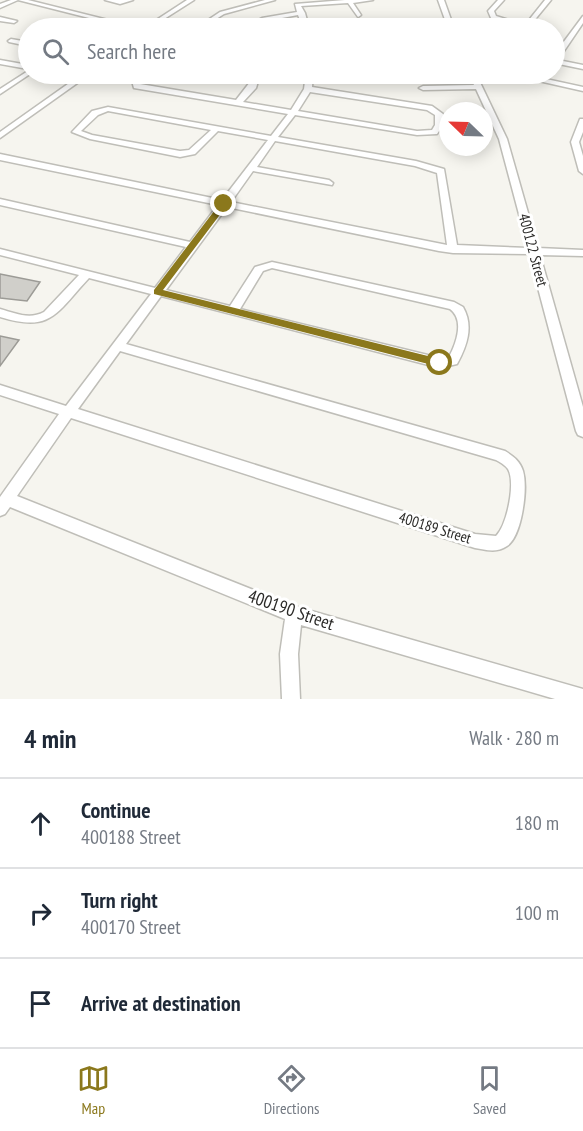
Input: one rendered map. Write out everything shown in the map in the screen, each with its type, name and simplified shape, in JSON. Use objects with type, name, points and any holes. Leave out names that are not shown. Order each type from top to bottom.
[{"type":"street","points":[[0,6],[19,0],[96,18]]},
{"type":"street","points":[[108,0],[120,2],[130,0]]},
{"type":"street","points":[[163,18],[191,0]]},
{"type":"street","points":[[214,18],[222,13],[272,0]]},
{"type":"street","points":[[295,2],[370,0]]},
{"type":"street","points":[[441,0],[447,18]]},
{"type":"street","points":[[496,18],[493,17],[491,11],[501,0]]},
{"type":"street","points":[[533,18],[548,0]]},
{"type":"street","points":[[349,1],[358,15]]},
{"type":"street","points":[[295,2],[303,18]]},
{"type":"street","points":[[270,18],[302,13]]},
{"type":"street","points":[[565,46],[583,18]]},
{"type":"street","points":[[0,19],[14,21]]},
{"type":"street","points":[[11,41],[18,42]]},
{"type":"street","points":[[0,62],[18,65]]},
{"type":"street","points":[[565,63],[583,67]]},
{"type":"street","points":[[1,90],[18,79]]},
{"type":"street","points":[[0,136],[72,84]]},
{"type":"street","points":[[137,84],[137,86],[423,134],[434,132],[439,125],[439,114],[429,108],[308,88]]},
{"type":"street","points":[[238,103],[253,84]]},
{"type":"street","points":[[4,504],[69,411],[293,112],[309,84]]},
{"type":"street","name":"400122 Street","points":[[478,84],[503,139],[583,431]]},
{"type":"street","points":[[563,84],[583,88]]},
{"type":"street","points":[[423,88],[479,87]]},
{"type":"street","points":[[216,128],[192,153],[180,154],[76,132],[95,113],[108,109],[273,138],[437,169],[442,176],[453,250]]},
{"type":"street","points":[[583,121],[575,142],[583,171]]},
{"type":"street","points":[[0,157],[453,250],[583,253]]},
{"type":"street","points":[[250,168],[329,183]]},
{"type":"street","points":[[0,202],[192,245]]},
{"type":"street","points":[[0,252],[233,311],[445,363],[453,361],[457,355],[463,316],[459,308],[454,306],[273,265],[259,269],[233,311]]},
{"type":"street","points":[[0,313],[30,321],[41,319],[48,315],[86,274]]},
{"type":"street","name":"400189 Street","points":[[0,390],[475,541],[495,543],[503,540],[509,532],[514,514],[516,476],[512,464],[500,455],[117,346]]},
{"type":"street","name":"400190 Street","points":[[4,504],[294,614],[583,698]]},
{"type":"street","points":[[291,699],[289,654],[294,614]]},
{"type":"building","points":[[0,274],[40,282],[27,301],[0,298]]},
{"type":"building","points":[[0,336],[19,340],[0,366]]},
{"type":"route","points":[[224,204],[158,292],[440,363]]}]
